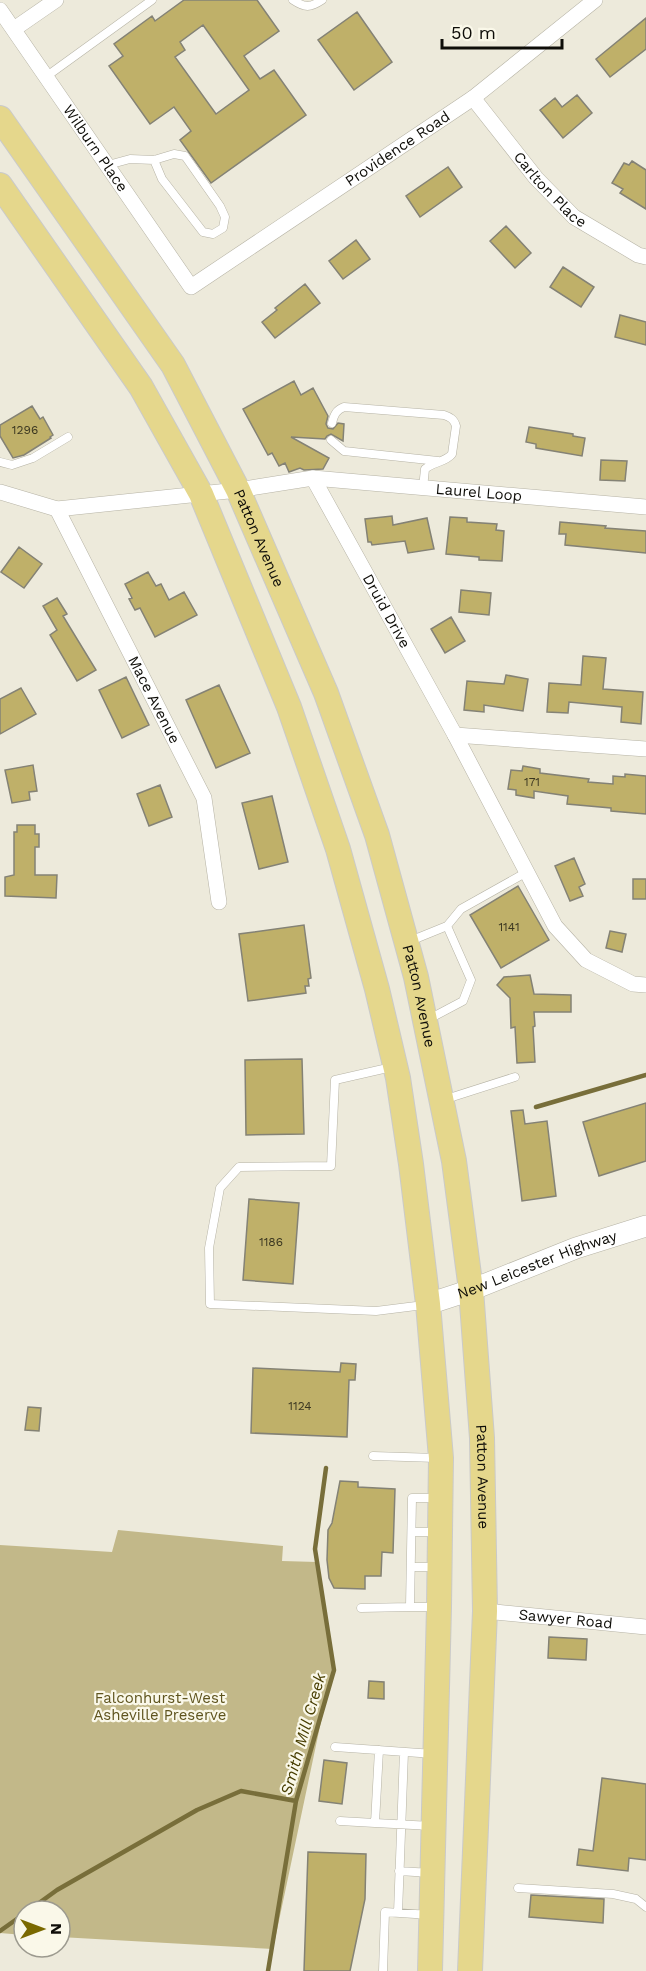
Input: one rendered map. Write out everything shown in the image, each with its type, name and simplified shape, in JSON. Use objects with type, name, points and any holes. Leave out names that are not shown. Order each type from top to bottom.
[{"type":"main road","name":"Patton Avenue","points":[[0,118],[173,365],[238,490],[326,693],[377,835],[406,942],[426,1021],[454,1161],[471,1290],[482,1438],[485,1611],[471,1971]]},
{"type":"main road","points":[[0,185],[141,387],[201,494],[289,707],[338,849],[377,990],[395,1066],[411,1164],[428,1304],[441,1458],[430,1971]]},
{"type":"main road","name":"New Leicester Highway","points":[[428,1304],[471,1290],[576,1248],[646,1226]]},
{"type":"street","points":[[14,29],[56,0]]},
{"type":"street","name":"Providence Road","points":[[191,287],[473,98],[595,0]]},
{"type":"street","name":"Wilburn Place","points":[[0,10],[191,287]]},
{"type":"street","name":"Carlton Place","points":[[473,98],[536,178],[574,218],[638,255],[646,257]]},
{"type":"street","points":[[0,492],[57,509],[238,490],[313,478]]},
{"type":"street","name":"Laurel Loop","points":[[313,478],[646,507]]},
{"type":"street","name":"Druid Drive","points":[[313,478],[455,735],[555,926],[586,960],[633,984],[646,985]]},
{"type":"street","name":"Mace Avenue","points":[[57,509],[204,798],[219,902]]},
{"type":"street","points":[[455,735],[646,749]]},
{"type":"street","name":"Sawyer Road","points":[[485,1611],[646,1627]]},
{"type":"lane","points":[[47,76],[152,0]]},
{"type":"lane","points":[[292,0],[303,7],[310,7],[322,0]]},
{"type":"lane","points":[[108,165],[130,159],[153,160],[174,154],[185,156],[220,206],[225,217],[223,228],[213,234],[203,232],[162,179],[153,160]]},
{"type":"lane","points":[[332,423],[334,415],[344,407],[444,415],[455,421],[454,448],[449,458],[438,461],[425,469],[423,488]]},
{"type":"lane","points":[[0,462],[12,465],[33,458],[68,436]]},
{"type":"lane","points":[[331,440],[344,451],[438,461]]},
{"type":"lane","points":[[406,942],[447,926],[461,909],[527,872]]},
{"type":"lane","points":[[426,1021],[463,1001],[471,980],[447,926]]},
{"type":"lane","points":[[395,1066],[335,1080],[331,1166],[239,1167],[220,1188],[209,1248],[210,1304],[376,1311],[428,1304]]},
{"type":"lane","points":[[441,1100],[515,1077]]},
{"type":"lane","points":[[373,1456],[441,1458]]},
{"type":"lane","points":[[410,1607],[412,1498],[440,1498]]},
{"type":"lane","points":[[412,1532],[440,1532]]},
{"type":"lane","points":[[411,1567],[440,1567]]},
{"type":"lane","points":[[361,1608],[439,1607]]},
{"type":"lane","points":[[335,1747],[435,1754]]},
{"type":"lane","points":[[375,1823],[379,1750]]},
{"type":"lane","points":[[398,1913],[404,1752]]},
{"type":"lane","points":[[340,1821],[434,1826]]},
{"type":"lane","points":[[399,1871],[432,1873]]},
{"type":"lane","points":[[518,1888],[614,1894],[636,1899],[646,1907]]},
{"type":"lane","points":[[382,1971],[385,1912],[431,1915]]},
{"type":"green space","name":"Falconhurst-West Asheville Preserve","points":[[118,1530],[283,1546],[282,1561],[317,1562],[334,1660],[273,1949],[72,1938],[72,1899],[12,1899],[12,1934],[0,1933],[0,1545],[112,1552]]},
{"type":"building","points":[[184,0],[257,0],[279,31],[244,56],[260,79],[274,70],[306,115],[211,183],[180,140],[191,131],[174,107],[150,124],[109,66],[123,56],[114,44],[152,16],[155,21]],"holes":[[[203,25],[249,90],[216,114],[175,57],[185,50],[180,42]]]},
{"type":"building","points":[[357,12],[392,62],[354,90],[318,40]]},
{"type":"building","points":[[646,18],[646,49],[610,77],[596,59]]},
{"type":"building","points":[[577,95],[592,113],[563,138],[540,110],[555,98],[562,107]]},
{"type":"building","points":[[632,161],[646,170],[646,209],[620,193],[623,189],[612,183],[624,163],[629,165]]},
{"type":"building","points":[[448,167],[462,187],[420,217],[406,196]]},
{"type":"building","points":[[506,226],[531,253],[515,268],[490,241]]},
{"type":"building","points":[[356,240],[370,259],[343,279],[329,261]]},
{"type":"building","points":[[563,267],[594,287],[581,307],[550,287]]},
{"type":"building","points":[[305,284],[320,303],[275,338],[262,322],[277,310],[275,308]]},
{"type":"building","points":[[620,315],[646,322],[646,345],[615,337]]},
{"type":"building","points":[[294,381],[301,395],[313,388],[328,416],[326,424],[328,428],[333,429],[338,423],[344,424],[343,441],[331,434],[325,439],[291,437],[329,458],[323,469],[304,470],[300,468],[289,472],[285,463],[279,466],[272,453],[268,455],[243,409]]},
{"type":"building","points":[[32,406],[40,419],[43,417],[53,435],[24,455],[13,458],[0,436],[0,425]]},
{"type":"building","points":[[529,427],[585,438],[582,456],[536,448],[536,444],[526,442]]},
{"type":"building","points":[[601,460],[627,461],[625,481],[600,480]]},
{"type":"building","points":[[392,516],[393,525],[427,518],[434,549],[408,553],[405,541],[372,545],[368,542],[365,519]]},
{"type":"building","points":[[450,517],[467,518],[467,522],[497,524],[496,530],[504,531],[502,561],[479,560],[479,557],[446,554]]},
{"type":"building","points":[[560,522],[646,531],[646,553],[565,545],[566,534],[559,534]]},
{"type":"building","points":[[19,547],[42,564],[24,588],[1,572]]},
{"type":"building","points":[[148,572],[156,586],[161,584],[169,600],[184,592],[197,615],[155,637],[140,608],[135,610],[125,584]]},
{"type":"building","points":[[461,590],[491,593],[489,615],[459,612]]},
{"type":"building","points":[[57,598],[67,614],[63,616],[96,670],[77,681],[50,635],[57,630],[43,606]]},
{"type":"building","points":[[451,617],[465,641],[445,653],[431,629]]},
{"type":"building","points":[[583,656],[606,658],[603,689],[643,692],[641,724],[621,722],[622,707],[569,702],[568,713],[547,712],[549,683],[581,685]]},
{"type":"building","points":[[506,675],[528,679],[523,711],[484,705],[484,712],[464,710],[467,681],[504,684]]},
{"type":"building","points":[[126,677],[149,725],[122,738],[99,690]]},
{"type":"building","points":[[219,685],[250,753],[216,768],[186,700]]},
{"type":"building","points":[[21,688],[36,714],[0,734],[0,699]]},
{"type":"building","points":[[33,765],[37,791],[29,792],[30,800],[12,803],[5,770]]},
{"type":"building","points":[[523,766],[540,769],[540,773],[589,779],[588,782],[613,784],[613,776],[625,777],[625,774],[646,776],[646,814],[567,804],[568,796],[534,791],[534,798],[516,795],[516,790],[508,789],[511,770],[522,771]]},
{"type":"building","points":[[160,785],[172,817],[149,826],[137,794]]},
{"type":"building","points":[[272,796],[288,862],[259,869],[242,803]]},
{"type":"building","points":[[17,825],[35,825],[35,834],[39,834],[39,847],[35,847],[35,875],[57,875],[56,898],[5,896],[5,877],[14,875],[14,832],[17,832]]},
{"type":"building","points":[[574,858],[585,884],[579,887],[583,896],[570,901],[555,866]]},
{"type":"building","points":[[633,879],[646,879],[646,899],[633,899]]},
{"type":"building","points":[[518,886],[549,940],[501,968],[470,915]]},
{"type":"building","points":[[304,925],[311,978],[308,979],[309,986],[305,986],[306,993],[248,1001],[239,934]]},
{"type":"building","points":[[610,931],[626,934],[622,952],[606,948]]},
{"type":"building","points":[[530,975],[534,994],[571,995],[571,1012],[534,1012],[535,1062],[517,1063],[515,1027],[511,1028],[510,998],[497,985],[504,977]]},
{"type":"building","points":[[302,1059],[304,1134],[246,1135],[245,1060]]},
{"type":"building","points":[[646,1103],[646,1161],[599,1176],[583,1122]]},
{"type":"building","points":[[523,1110],[525,1124],[547,1121],[556,1196],[522,1201],[511,1111]]},
{"type":"building","points":[[249,1199],[299,1203],[293,1284],[243,1280]]},
{"type":"building","points":[[341,1363],[356,1364],[355,1380],[349,1380],[347,1437],[251,1433],[253,1368],[340,1372]]},
{"type":"building","points":[[28,1407],[41,1408],[39,1431],[25,1430]]},
{"type":"building","points":[[340,1481],[358,1482],[358,1487],[395,1489],[393,1553],[382,1552],[381,1576],[365,1576],[365,1589],[334,1588],[329,1578],[328,1530],[332,1523]]},
{"type":"building","points":[[549,1637],[587,1639],[586,1660],[548,1658]]},
{"type":"building","points":[[369,1681],[384,1682],[384,1699],[368,1698]]},
{"type":"building","points":[[324,1760],[347,1763],[342,1804],[319,1801]]},
{"type":"building","points":[[602,1778],[646,1784],[646,1860],[629,1858],[628,1871],[577,1865],[579,1849],[593,1851]]},
{"type":"building","points":[[308,1852],[366,1854],[365,1899],[350,1971],[304,1971]]},
{"type":"building","points":[[531,1895],[604,1899],[603,1923],[529,1917]]},
{"type":"waterway","name":"Smith Mill Creek","points":[[536,1107],[646,1075]]},
{"type":"waterway","name":"Smith Mill Creek","points":[[268,1971],[296,1801],[334,1670],[315,1549],[326,1468]]},
{"type":"waterway","points":[[45,1899],[197,1810],[241,1791],[296,1801]]},
{"type":"waterway","points":[[0,1931],[12,1922]]}]
